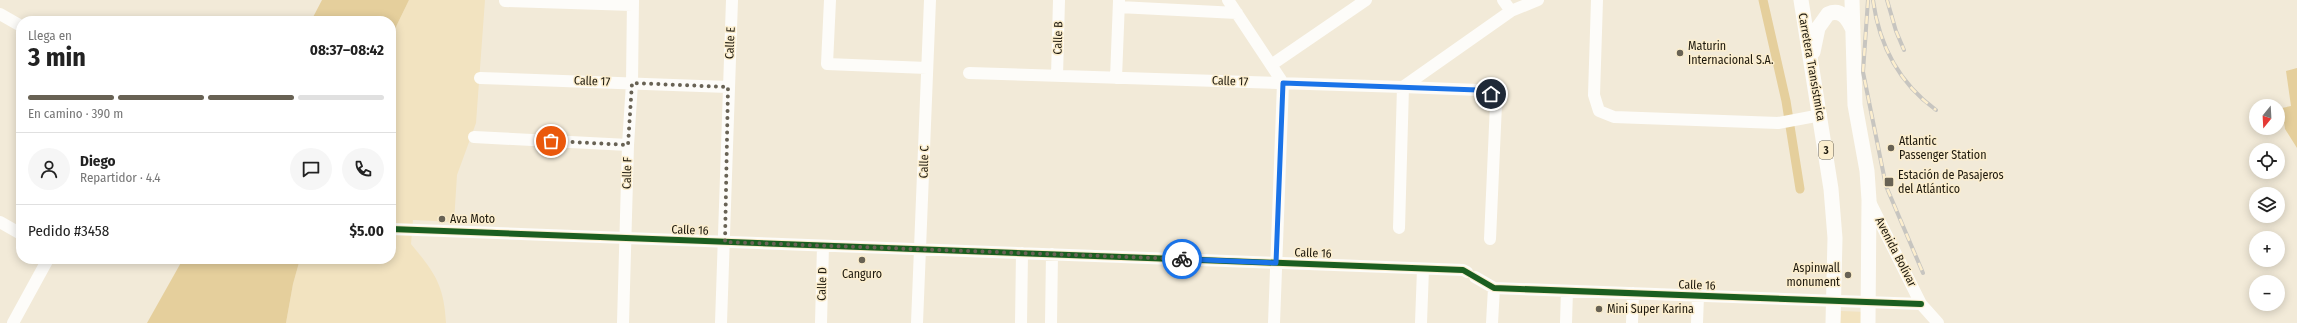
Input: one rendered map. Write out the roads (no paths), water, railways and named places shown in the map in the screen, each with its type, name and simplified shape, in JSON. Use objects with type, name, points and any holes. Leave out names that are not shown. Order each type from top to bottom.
[{"type":"main road","name":"Carretera Transístmica","points":[[1800,0],[1812,64],[1814,117],[1831,189],[1835,238],[1834,301]]},
{"type":"main road","points":[[1852,0],[1855,105],[1867,171],[1869,200],[1868,323]]},
{"type":"main road","points":[[1812,64],[1818,28],[1825,16],[1833,12],[1840,13],[1848,19],[1853,30]]},
{"type":"main road","name":"3","points":[[1833,323],[1834,301]]},
{"type":"main road","points":[[1868,302],[1877,323]]},
{"type":"street","points":[[505,0],[633,2]]},
{"type":"street","name":"Calle E","points":[[721,323],[725,242],[728,87],[732,0]]},
{"type":"street","points":[[830,0],[827,64],[927,68]]},
{"type":"street","name":"Calle C","points":[[917,323],[930,0]]},
{"type":"street","name":"Calle B","points":[[1057,76],[1059,0]]},
{"type":"street","points":[[1228,0],[1283,83],[1274,323]]},
{"type":"street","points":[[1271,65],[1366,0]]},
{"type":"street","points":[[1503,0],[1511,11]]},
{"type":"street","points":[[1399,228],[1403,87],[1511,11],[1538,0]]},
{"type":"street","points":[[1597,0],[1594,95],[1599,111],[1614,118],[1778,123],[1814,117]]},
{"type":"street","name":"Calle F","points":[[623,323],[628,145],[632,83],[633,2]]},
{"type":"street","points":[[1116,78],[1119,4],[1236,13]]},
{"type":"street","points":[[0,14],[16,23]]},
{"type":"street","name":"Calle 17","points":[[970,73],[1478,90],[1491,94],[1496,104],[1490,239]]},
{"type":"street","name":"Calle 17","points":[[480,78],[728,87]]},
{"type":"street","points":[[474,138],[628,145]]},
{"type":"street","name":"Avenida Bolívar","points":[[1869,200],[1921,304],[1938,323]]},
{"type":"street","points":[[0,222],[16,231]]},
{"type":"street","name":"Calle 16","points":[[396,229],[1463,270],[1494,288],[1921,304]]},
{"type":"street","name":"Calle D","points":[[821,323],[823,246]]},
{"type":"street","points":[[1021,323],[1022,253]]},
{"type":"street","points":[[1051,323],[1052,254]]},
{"type":"street","points":[[13,323],[45,264]]},
{"type":"street","points":[[1421,323],[1423,269]]},
{"type":"street","points":[[1492,323],[1494,288]]},
{"type":"street","points":[[1566,323],[1567,291]]},
{"type":"street","points":[[1632,323],[1633,293]]},
{"type":"street","points":[[1697,323],[1698,296]]},
{"type":"waterway","points":[[1763,0],[1786,101],[1800,189]]},
{"type":"railway","points":[[1868,0],[1863,72],[1886,186],[1923,273]]},
{"type":"railway","points":[[1873,0],[1880,32],[1893,62],[1911,88],[1936,110]]},
{"type":"railway","points":[[1887,0],[1896,31],[1904,50]]},
{"type":"place","name":"Maturin Internacional S.A.","points":[[1680,53]]},
{"type":"place","name":"Atlantic Passenger Station","points":[[1891,148]]},
{"type":"place","name":"Estación de Pasajeros del Atlántico","points":[[1889,182]]},
{"type":"place","name":"Ava Moto","points":[[442,219]]},
{"type":"place","name":"Canguro","points":[[862,260]]},
{"type":"place","name":"Aspinwall monument","points":[[1848,275]]},
{"type":"place","name":"Mini Super Karina","points":[[1599,309]]}]
